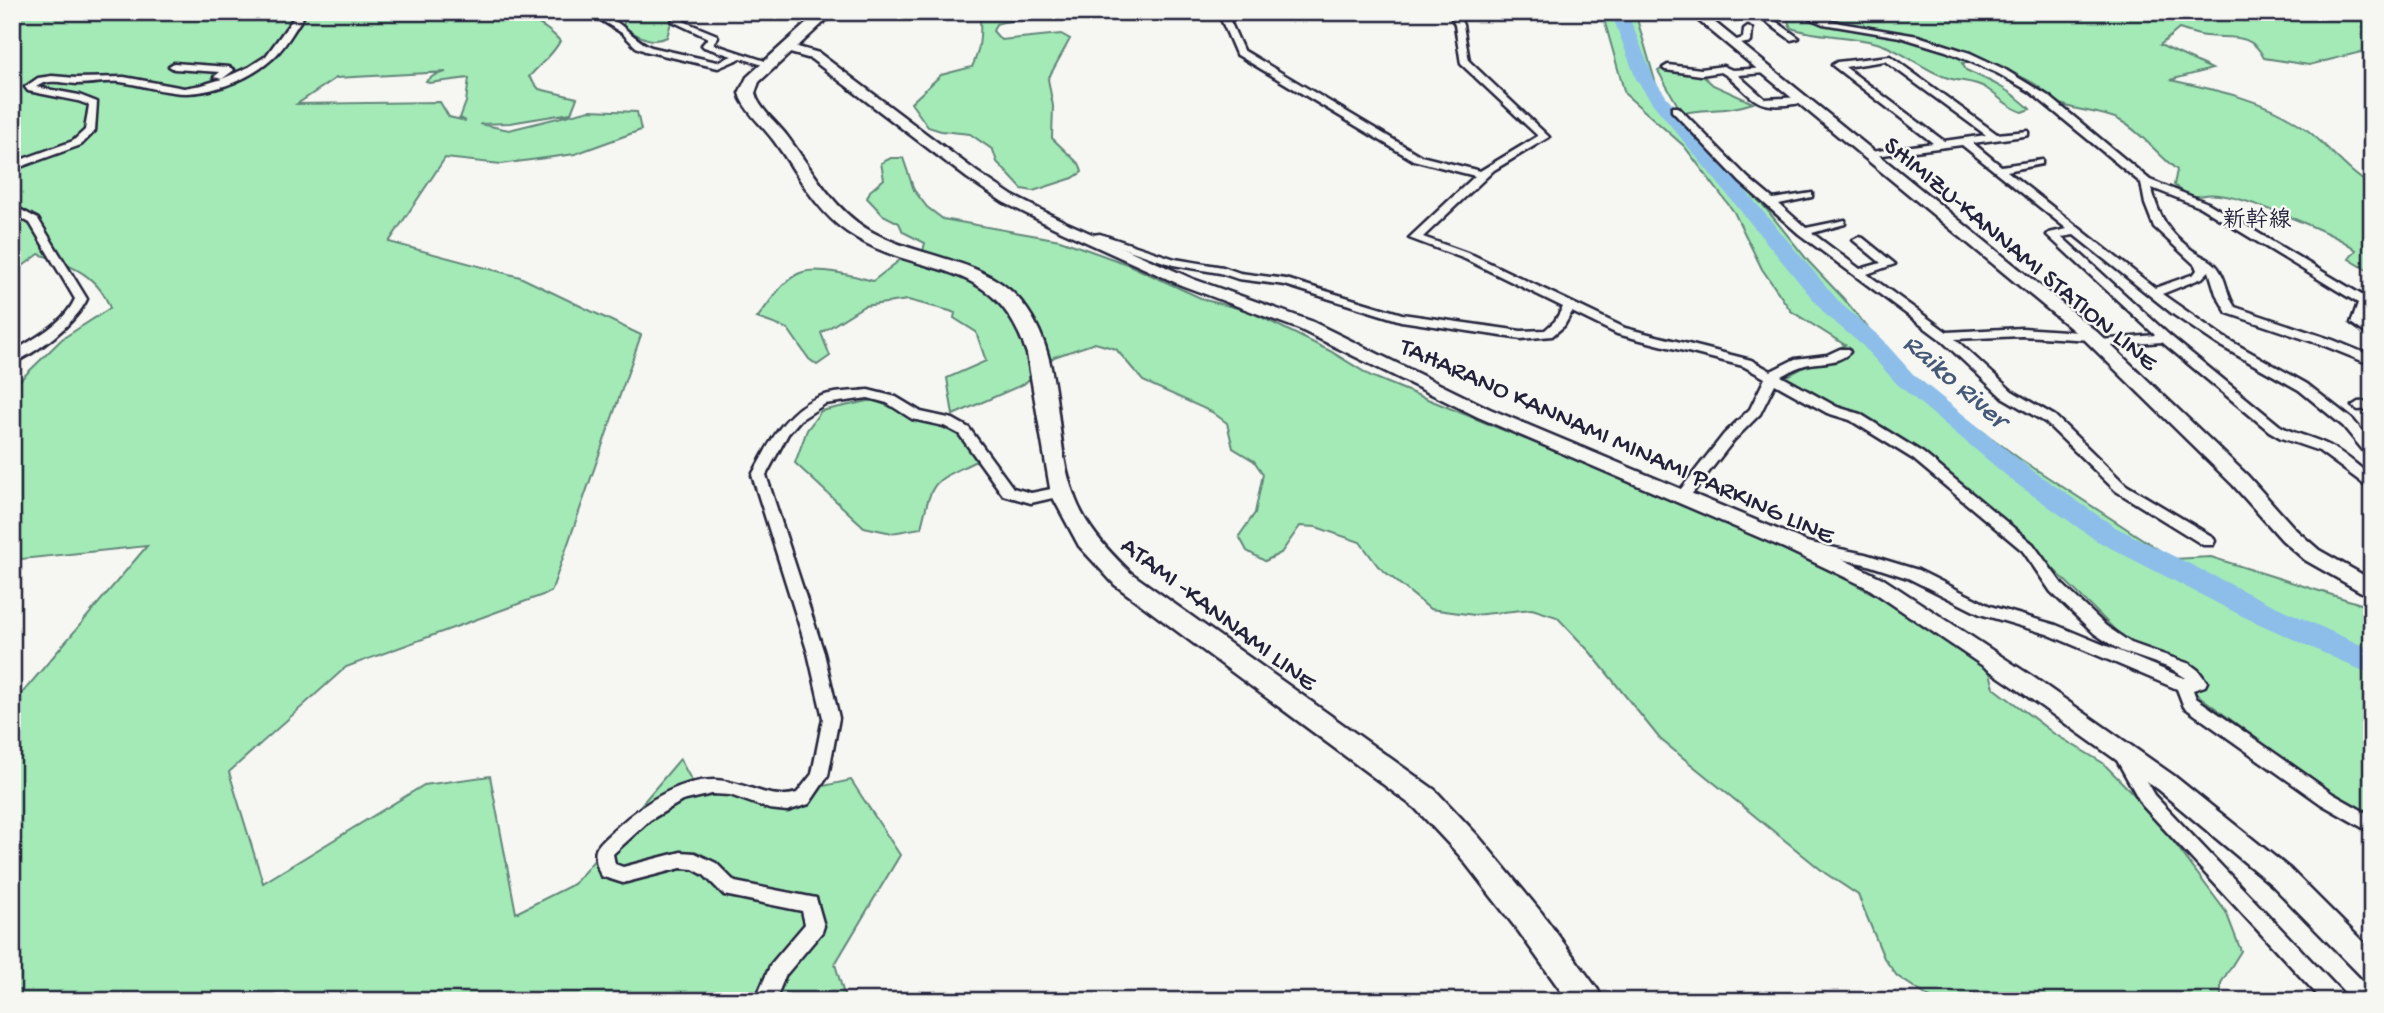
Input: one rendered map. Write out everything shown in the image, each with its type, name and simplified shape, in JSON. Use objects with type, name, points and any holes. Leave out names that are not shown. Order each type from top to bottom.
[{"type":"main road","name":"ATAMI -KANNAMI LINE","points":[[828,12],[752,80],[747,98],[773,128],[835,214],[870,239],[951,267],[992,285],[1013,304],[1030,329],[1041,373],[1061,492],[1097,555],[1123,579],[1425,799],[1469,846],[1587,1001]]},
{"type":"main road","name":"SHIMIZU-KANNAMI STATION LINE","points":[[1694,12],[2095,340],[2240,480],[2312,555],[2372,590]]},
{"type":"main road","name":"TAHARANO KANNAMI MINAMI PARKING LINE","points":[[787,48],[815,56],[916,135],[999,193],[1089,238],[1187,282],[1305,325],[1473,408],[1791,544],[1875,583],[2165,782],[2281,877],[2372,969]]},
{"type":"street","points":[[12,167],[77,143],[90,131],[94,104],[88,100],[58,97],[30,88],[38,82],[50,78],[74,81],[122,80],[179,91],[196,90],[216,84],[268,58],[277,50],[287,29],[303,12]]},
{"type":"street","points":[[592,12],[625,31],[639,45],[648,49],[718,65],[737,57]]},
{"type":"street","points":[[691,12],[676,21],[714,37],[707,45],[737,57],[769,64]]},
{"type":"street","points":[[1222,12],[1239,52],[1417,158],[1482,175]]},
{"type":"street","points":[[1453,12],[1460,25],[1464,62],[1544,137],[1482,175],[1415,238],[1469,257],[1620,331],[1730,358],[1772,376],[1832,410],[1855,417],[1919,456],[2028,548],[2033,561],[2043,573],[2102,630],[2125,647],[2178,665],[2194,674],[2199,682],[2183,685],[2051,629],[1985,610],[1913,574],[1865,559],[1791,544]]},
{"type":"street","points":[[1757,12],[1794,38]]},
{"type":"street","points":[[1798,12],[1826,22],[1914,38],[1983,63],[2031,88],[2048,99],[2086,134],[2146,182],[2204,205],[2368,302],[2357,323],[2372,334]]},
{"type":"street","points":[[1733,44],[1748,40],[1748,29]]},
{"type":"street","points":[[1941,144],[1837,65],[1887,58],[1995,137]]},
{"type":"street","points":[[174,66],[229,70],[196,90]]},
{"type":"street","points":[[1668,68],[1700,72],[1723,69],[1760,102],[1768,105],[1803,100]]},
{"type":"street","points":[[1730,73],[1766,70]]},
{"type":"street","points":[[1675,108],[1769,203],[1803,232],[1944,336],[2007,394],[2050,419],[2121,488],[2208,541]]},
{"type":"street","points":[[1871,155],[2024,133]]},
{"type":"street","points":[[1965,142],[2153,293],[2221,341],[2303,387],[2348,423],[2372,452]]},
{"type":"street","points":[[1998,169],[2038,162]]},
{"type":"street","points":[[2146,182],[2150,204],[2160,227],[2169,239],[2216,270],[2220,297],[2231,310],[2329,343],[2372,361]]},
{"type":"street","points":[[1769,203],[1808,195]]},
{"type":"street","points":[[12,208],[34,221],[81,299],[78,309],[68,320],[12,359]]},
{"type":"street","points":[[1803,232],[1840,222]]},
{"type":"street","points":[[2076,231],[2053,235],[2165,338],[2285,436],[2328,450],[2372,485]]},
{"type":"street","points":[[1089,238],[1100,237],[1173,262],[1223,270],[1247,278],[1286,282],[1401,317],[1521,335],[1548,334],[1560,323],[1570,305]]},
{"type":"street","points":[[1858,274],[1889,264],[1859,240]]},
{"type":"street","points":[[2153,293],[2198,276],[2203,271],[2193,256]]},
{"type":"street","points":[[1944,336],[2022,332],[2095,340],[2165,338]]},
{"type":"street","points":[[1682,497],[1729,437],[1755,411],[1772,376],[1799,362],[1830,359],[1844,352]]},
{"type":"street","points":[[765,1001],[778,970],[815,926],[810,904],[730,889],[710,869],[695,861],[681,860],[623,875],[607,870],[604,852],[623,832],[670,797],[701,788],[730,788],[781,804],[803,799],[820,776],[831,718],[816,653],[765,499],[759,475],[764,464],[788,425],[804,409],[828,398],[871,395],[891,400],[917,416],[948,422],[964,431],[1008,492],[1031,498],[1061,492]]},
{"type":"street","points":[[2183,685],[2190,702],[2327,799],[2372,825]]},
{"type":"street","points":[[2119,749],[2148,800],[2336,1001]]},
{"type":"green space","points":[[12,12],[511,12],[550,31],[560,41],[529,77],[539,89],[577,98],[571,113],[510,123],[480,124],[509,130],[590,110],[637,112],[641,130],[575,154],[501,164],[445,158],[389,242],[520,277],[641,335],[551,592],[346,667],[229,772],[263,883],[424,785],[490,776],[516,913],[574,884],[680,759],[695,787],[730,788],[782,795],[851,780],[900,855],[835,964],[846,1001],[12,1001],[12,705],[147,546],[12,560],[12,388],[62,339],[110,308],[98,287],[81,272],[39,254],[12,274]],"holes":[[[446,72],[426,81],[429,83],[469,78],[466,102],[460,118],[466,121],[449,117],[440,102],[297,104],[336,78]]]},
{"type":"green space","points":[[632,12],[689,12],[671,22],[667,37],[655,40],[622,29],[625,20],[634,18]]},
{"type":"green space","points":[[969,12],[1043,12],[1033,17],[996,24],[993,31],[1001,40],[1061,34],[1070,39],[1048,79],[1053,106],[1052,138],[1080,165],[1082,172],[1073,178],[1033,191],[1022,189],[997,162],[993,150],[970,134],[928,127],[911,103],[941,75],[972,67],[979,43],[980,18]]},
{"type":"green space","points":[[1602,12],[1635,12],[1658,91],[1692,130],[1739,175],[1809,262],[1844,299],[1908,376],[2020,459],[2173,559],[2211,557],[2364,605],[2372,611],[2372,818],[2327,792],[2126,641],[2017,533],[1874,421],[1832,406],[1782,379],[1845,345],[1791,311],[1762,269],[1734,212],[1684,146],[1625,94]]},
{"type":"green space","points":[[2372,12],[2372,58],[2361,52],[2309,65],[2264,58],[2253,44],[2239,38],[2203,36],[2179,29],[2160,45],[2212,69],[2170,80],[2255,102],[2287,117],[2311,133],[2372,186],[2372,273],[2349,259],[2356,250],[2311,226],[2231,197],[2211,194],[2192,196],[2182,191],[2174,185],[2177,170],[2135,131],[2119,120],[2061,104],[2035,84],[2009,72],[1981,64],[1962,63],[1966,70],[2008,91],[2030,109],[2022,112],[2007,105],[1981,85],[1950,79],[1886,46],[1866,40],[1791,28],[1785,14]]},
{"type":"green space","points":[[1662,69],[1703,76],[1713,85],[1753,103],[1735,108],[1682,113],[1658,71]]},
{"type":"green space","points":[[891,158],[903,158],[914,190],[927,207],[943,219],[1060,240],[1127,264],[1205,300],[1249,311],[1330,351],[1371,376],[1704,512],[1830,571],[1917,617],[1989,669],[1994,688],[2053,733],[2103,763],[2152,813],[2226,912],[2241,951],[2221,983],[2221,1001],[1935,1001],[1897,976],[1884,958],[1858,895],[1825,873],[1660,739],[1590,652],[1557,617],[1532,609],[1474,615],[1430,609],[1378,566],[1360,542],[1316,527],[1300,526],[1281,553],[1265,561],[1247,551],[1239,536],[1255,513],[1263,474],[1254,461],[1233,448],[1227,423],[1212,412],[1143,381],[1116,349],[1095,343],[1054,357],[1024,384],[953,415],[947,378],[986,361],[976,332],[954,318],[955,313],[908,300],[864,306],[821,333],[830,356],[817,365],[809,359],[788,329],[757,318],[789,279],[803,272],[828,271],[873,281],[900,260],[912,259],[951,265],[923,251],[925,243],[903,232],[899,223],[883,215],[867,198],[870,191],[884,179],[881,163]]},
{"type":"green space","points":[[873,400],[964,436],[976,461],[936,484],[928,500],[921,528],[892,533],[864,527],[795,463],[807,430],[821,411]]},
{"type":"waterway","name":"Raiko River","points":[[1619,12],[1645,79],[1659,100],[1833,309],[1871,341],[1905,379],[2023,476],[2106,534],[2252,608],[2372,663]]},
{"type":"district","name":"新幹線","points":[[2257,218]]}]
